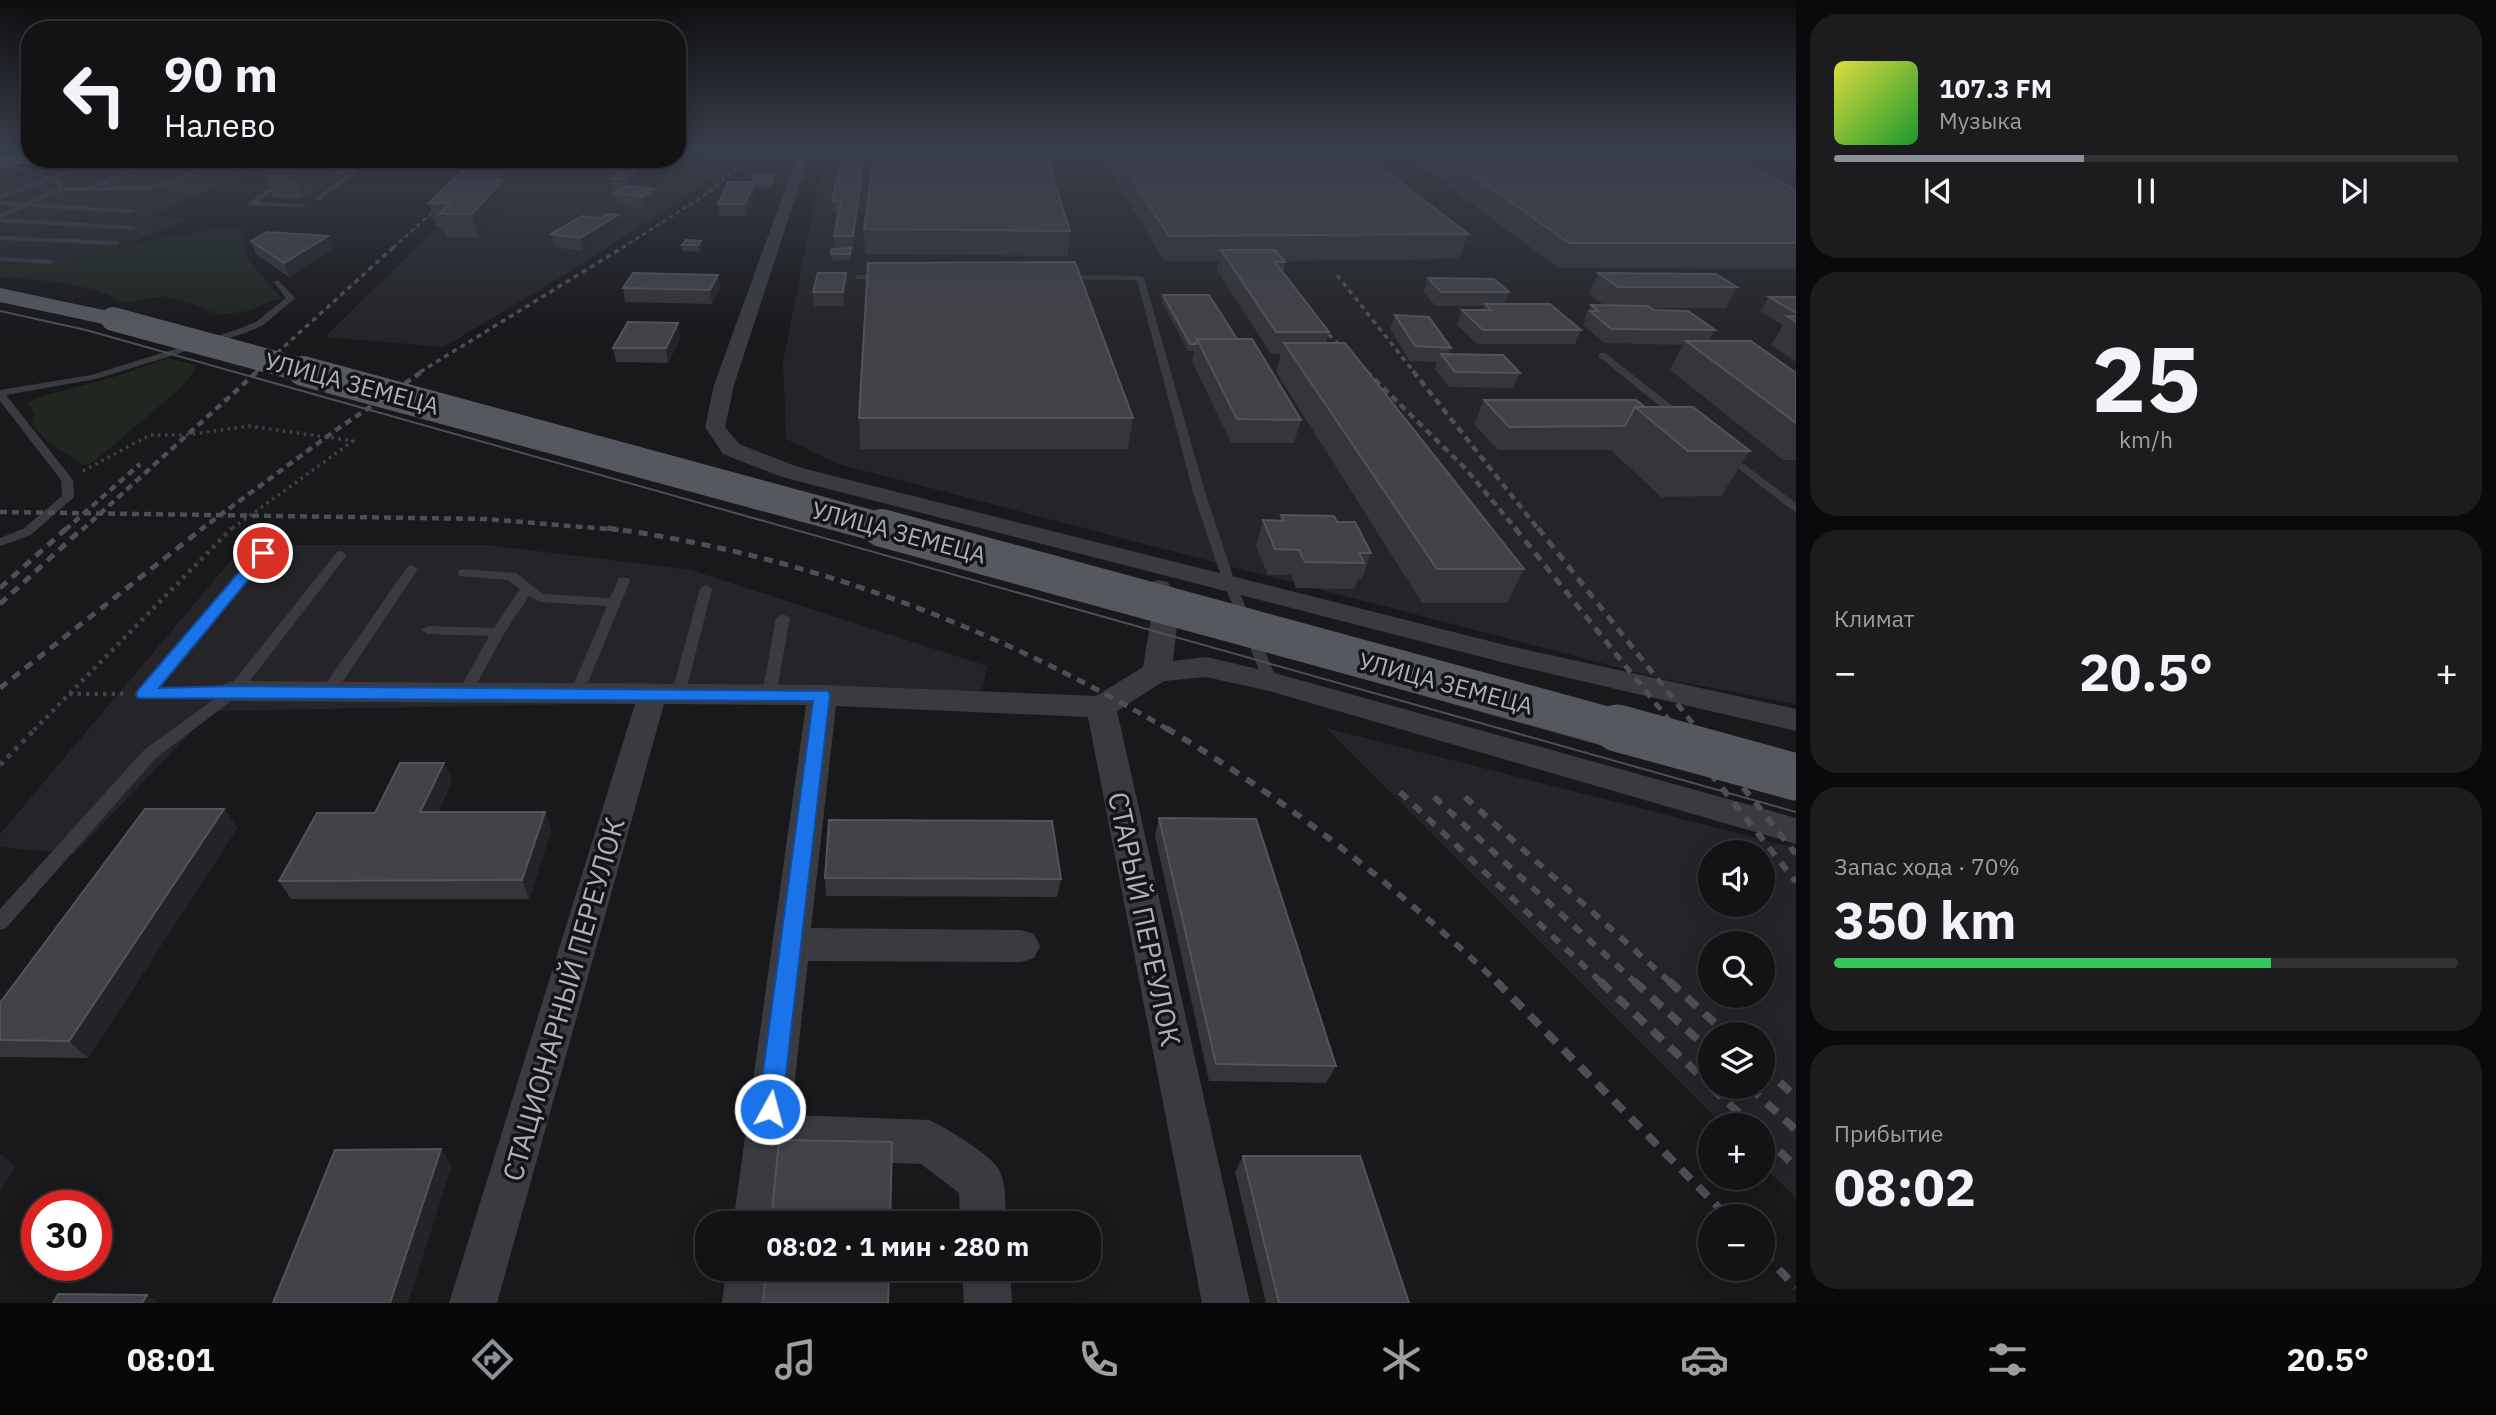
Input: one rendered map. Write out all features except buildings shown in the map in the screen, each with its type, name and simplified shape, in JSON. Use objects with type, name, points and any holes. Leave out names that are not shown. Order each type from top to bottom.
[{"type":"main road","name":"УЛИЦА ЗЕМЕЦА","points":[[0,295],[113,318],[1796,777]]},
{"type":"street","points":[[784,210],[724,385],[715,427],[731,449],[790,472],[1509,655],[1796,720]]},
{"type":"street","points":[[1156,564],[1164,619],[1157,672]]},
{"type":"street","points":[[234,691],[822,695],[1101,707],[1157,672],[1206,667],[1270,682],[1796,831]]},
{"type":"street","points":[[758,1211],[822,695]]},
{"type":"street","name":"СТАЦИОНАРНЫЙ ПЕРЕУЛОК","points":[[473,1303],[665,696]]},
{"type":"street","name":"СТАРЫЙ ПЕРЕУЛОК","points":[[1101,707],[1226,1303]]},
{"type":"street","points":[[790,944],[1021,947]]},
{"type":"street","points":[[767,1136],[929,1142],[981,1182],[983,1211]]},
{"type":"street","points":[[746,1303],[749,1281]]},
{"type":"street","points":[[987,1281],[988,1303]]},
{"type":"lane","points":[[0,218],[19,210]]},
{"type":"lane","points":[[108,210],[133,211]]},
{"type":"lane","points":[[0,218],[133,228]]},
{"type":"lane","points":[[0,238],[116,243]]},
{"type":"lane","points":[[0,259],[51,262]]},
{"type":"lane","points":[[859,277],[900,277]]},
{"type":"lane","points":[[1046,277],[1140,278],[1199,492],[1229,582],[1270,682]]},
{"type":"lane","points":[[0,394],[40,390],[84,380],[242,331],[259,324],[290,298],[278,282]]},
{"type":"lane","points":[[1602,355],[1688,424]]},
{"type":"lane","points":[[0,394],[67,480],[68,497],[27,532],[0,542]]},
{"type":"lane","points":[[1720,450],[1796,509]]},
{"type":"lane","points":[[144,694],[263,553]]},
{"type":"lane","points":[[0,922],[150,754],[234,691],[341,555]]},
{"type":"lane","points":[[328,692],[412,569]]},
{"type":"lane","points":[[464,573],[511,576],[520,580],[540,598],[614,602]]},
{"type":"lane","points":[[576,695],[624,581]]},
{"type":"lane","points":[[464,694],[498,632],[527,589]]},
{"type":"lane","points":[[665,696],[706,589]]},
{"type":"lane","points":[[769,695],[783,618]]},
{"type":"lane","points":[[428,630],[498,632]]},
{"type":"lane","points":[[144,694],[234,691]]},
{"type":"path","points":[[0,765],[223,535],[353,441],[292,429],[249,426],[187,435],[150,435],[67,480]]},
{"type":"path","points":[[68,694],[144,694]]},
{"type":"shaded area","points":[[0,210],[165,210],[152,216],[186,219],[55,275],[0,272]]},
{"type":"shaded area","points":[[455,210],[665,210],[563,276],[444,347],[325,337]]},
{"type":"shaded area","points":[[813,210],[1796,210],[1796,704],[1659,678],[838,464],[786,439],[783,362]]},
{"type":"shaded area","points":[[211,230],[244,230],[243,239],[249,258],[281,298],[247,311],[219,315],[163,296],[124,303],[79,286],[0,277],[0,262],[55,265],[93,250]]},
{"type":"shaded area","points":[[169,358],[197,366],[183,386],[92,463],[84,465],[46,441],[32,424],[34,413],[27,403],[42,396],[111,378]]},
{"type":"shaded area","points":[[244,545],[487,545],[691,570],[987,666],[982,690],[919,698],[211,711],[74,854],[0,847],[0,834]]},
{"type":"shaded area","points":[[1326,728],[1765,840],[1698,840],[1698,917],[1775,917],[1775,843],[1796,848],[1796,1198],[1775,1178],[1775,1113],[1711,1113]]},
{"type":"tram line","points":[[0,311],[86,330],[1796,812]]},
{"type":"tram line","points":[[1307,662],[1796,799]]},
{"type":"railway","points":[[393,248],[435,210]]},
{"type":"railway","points":[[622,248],[682,210]]},
{"type":"railway","points":[[256,372],[395,246]]},
{"type":"railway","points":[[420,372],[625,246]]},
{"type":"railway","points":[[1337,275],[1414,372]]},
{"type":"railway","points":[[1315,321],[1367,372]]},
{"type":"railway","points":[[100,513],[258,371]]},
{"type":"railway","points":[[220,515],[336,430],[423,371]]},
{"type":"railway","points":[[1366,371],[1465,468],[1517,530]]},
{"type":"railway","points":[[1413,371],[1539,530]]},
{"type":"railway","points":[[84,513],[140,464]]},
{"type":"railway","points":[[0,512],[84,513]]},
{"type":"railway","points":[[65,530],[84,513]]},
{"type":"railway","points":[[84,513],[100,513]]},
{"type":"railway","points":[[82,530],[100,513]]},
{"type":"railway","points":[[100,513],[220,515]]},
{"type":"railway","points":[[200,530],[220,515]]},
{"type":"railway","points":[[220,515],[485,519],[619,530]]},
{"type":"railway","points":[[0,588],[67,528]]},
{"type":"railway","points":[[0,604],[83,528]]},
{"type":"railway","points":[[0,688],[203,528]]},
{"type":"railway","points":[[607,528],[619,530]]},
{"type":"railway","points":[[1515,528],[1677,730]]},
{"type":"railway","points":[[1538,528],[1698,730]]},
{"type":"railway","points":[[619,530],[754,556],[898,600],[1036,659],[1169,730]]},
{"type":"railway","points":[[1166,728],[1255,785],[1339,846],[1420,912],[1498,983]]},
{"type":"railway","points":[[1675,728],[1796,882]]},
{"type":"railway","points":[[1696,728],[1796,854]]},
{"type":"railway","points":[[1400,792],[1602,983]]},
{"type":"railway","points":[[1434,797],[1636,983]]},
{"type":"railway","points":[[1465,797],[1671,983]]},
{"type":"railway","points":[[1600,981],[1698,1074]]},
{"type":"railway","points":[[1634,981],[1698,1040]]},
{"type":"railway","points":[[1669,981],[1714,1022]]},
{"type":"railway","points":[[1498,983],[1715,1204]]},
{"type":"railway","points":[[1775,1078],[1796,1097]]},
{"type":"railway","points":[[1724,1099],[1739,1113]]},
{"type":"railway","points":[[1762,1099],[1796,1130]]},
{"type":"railway","points":[[1775,1147],[1796,1167]]},
{"type":"railway","points":[[1775,1265],[1796,1287]]},
{"type":"route","points":[[263,553],[144,694],[234,691],[652,696],[822,695],[770,1109]]}]
